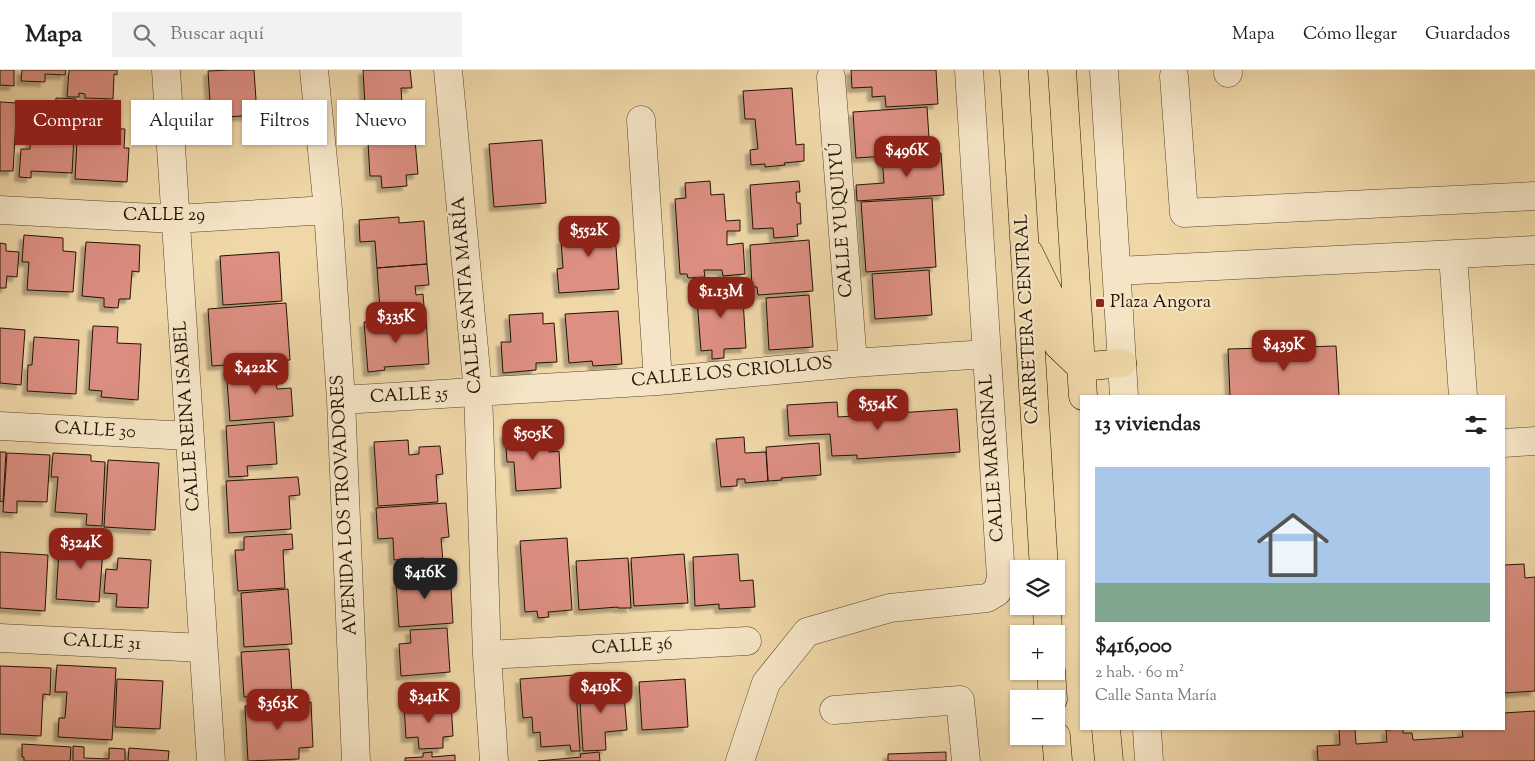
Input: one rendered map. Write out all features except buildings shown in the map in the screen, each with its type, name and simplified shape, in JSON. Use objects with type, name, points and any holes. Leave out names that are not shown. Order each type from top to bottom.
[{"type":"main road","name":"CARRETERA CENTRAL","points":[[1014,70],[1043,560]]},
{"type":"main road","points":[[1062,70],[1083,395]]},
{"type":"main road","points":[[1024,243],[1053,302],[1058,345],[1081,367],[1122,363]]},
{"type":"main road","points":[[1106,730],[1109,761]]},
{"type":"main road","points":[[1057,745],[1058,761]]},
{"type":"street","name":"CALLE REINA ISABEL","points":[[166,70],[212,761]]},
{"type":"street","name":"AVENIDA LOS TROVADORES","points":[[314,70],[328,210],[341,400],[356,761]]},
{"type":"street","name":"CALLE SANTA MARÍA","points":[[448,70],[478,392],[487,655],[494,761]]},
{"type":"street","name":"CALLE MARGINAL","points":[[740,761],[766,684],[807,632],[890,608],[987,598],[997,592],[1000,578],[969,70]]},
{"type":"street","points":[[1104,70],[1124,395]]},
{"type":"street","points":[[1174,76],[1184,214],[1535,196]]},
{"type":"street","name":"CALLE YUQUIYÚ","points":[[831,77],[853,362]]},
{"type":"street","points":[[641,120],[658,381]]},
{"type":"street","name":"CALLE 29","points":[[0,210],[175,219],[328,210]]},
{"type":"street","points":[[1117,271],[1535,250]]},
{"type":"street","points":[[1453,255],[1463,395]]},
{"type":"street","name":"CALLE LOS CRIOLLOS","points":[[478,392],[658,381],[853,362],[986,354]]},
{"type":"street","name":"CALLE 35","points":[[341,400],[478,392]]},
{"type":"street","name":"CALLE 30","points":[[0,426],[190,436]]},
{"type":"street","points":[[1505,443],[1535,441]]},
{"type":"street","name":"CALLE 31","points":[[0,638],[203,648]]},
{"type":"street","name":"CALLE 36","points":[[487,655],[747,641]]},
{"type":"street","points":[[834,710],[960,700],[966,761]]},
{"type":"street","points":[[1146,730],[1148,761]]},
{"type":"place","name":"Plaza Angora","points":[[1100,303]]}]
